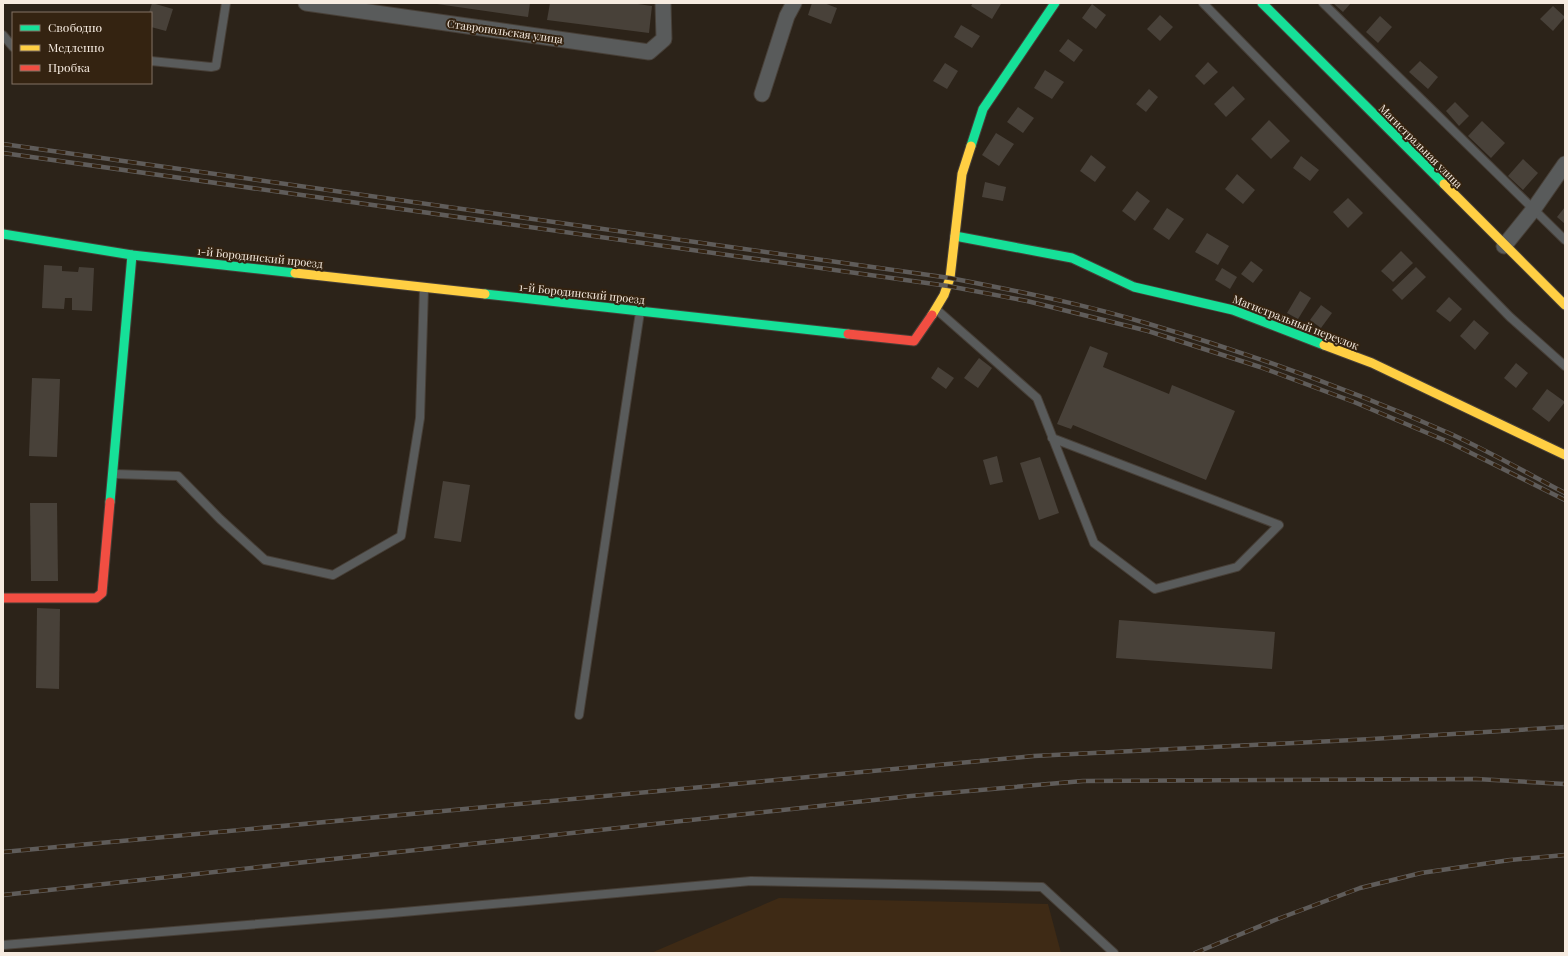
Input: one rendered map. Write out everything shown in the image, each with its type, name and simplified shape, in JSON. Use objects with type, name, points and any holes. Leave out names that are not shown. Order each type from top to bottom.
[{"type":"street","name":"Ставропольская улица","points":[[306,3],[649,52],[664,39],[663,3]]},
{"type":"street","points":[[762,94],[787,16],[794,3]]},
{"type":"street","points":[[955,236],[962,174],[983,109],[1055,3]]},
{"type":"street","name":"Магистральная улица","points":[[1262,3],[1504,246],[1565,305]]},
{"type":"street","points":[[1504,246],[1533,210],[1565,164]]},
{"type":"street","name":"1-й Бородинский проезд","points":[[3,234],[132,255],[914,342],[936,309],[948,286],[955,236]]},
{"type":"street","name":"Магистральный переулок","points":[[955,236],[1072,258],[1134,286],[1233,310],[1372,364],[1565,455]]},
{"type":"street","points":[[3,598],[96,598],[102,593],[132,255]]},
{"type":"lane","points":[[152,61],[211,67],[216,66],[226,3]]},
{"type":"lane","points":[[1203,3],[1510,317],[1565,366]]},
{"type":"lane","points":[[1323,3],[1565,240]]},
{"type":"lane","points":[[3,35],[12,46]]},
{"type":"lane","points":[[113,474],[178,476],[220,519],[266,560],[333,575],[401,536],[420,418],[424,287]]},
{"type":"lane","points":[[936,309],[1037,398],[1052,438],[1094,543],[1155,589],[1237,568],[1279,525],[1052,438]]},
{"type":"lane","points":[[579,715],[640,311]]},
{"type":"lane","points":[[3,945],[384,914],[751,881],[1042,887],[1114,953]]},
{"type":"shaded area","points":[[779,898],[1048,904],[1061,953],[651,953]]},
{"type":"building","points":[[152,3],[173,9],[166,31],[152,27],[152,12],[149,12]]},
{"type":"building","points":[[430,3],[530,3],[528,17]]},
{"type":"building","points":[[550,3],[631,3],[652,6],[649,33],[547,20]]},
{"type":"building","points":[[812,3],[824,3],[837,8],[831,24],[808,15]]},
{"type":"building","points":[[973,3],[1001,4],[992,19],[971,6]]},
{"type":"building","points":[[1333,3],[1351,3],[1343,12]]},
{"type":"building","points":[[1092,4],[1106,15],[1096,29],[1082,18]]},
{"type":"building","points":[[1553,6],[1565,17],[1553,31],[1540,19]]},
{"type":"building","points":[[1160,15],[1173,27],[1160,41],[1147,29]]},
{"type":"building","points":[[1380,16],[1392,27],[1378,43],[1366,32]]},
{"type":"building","points":[[961,25],[980,36],[972,48],[954,37]]},
{"type":"building","points":[[1068,39],[1083,50],[1074,62],[1059,51]]},
{"type":"building","points":[[1420,61],[1438,77],[1428,89],[1409,72]]},
{"type":"building","points":[[1208,62],[1218,72],[1204,85],[1195,76]]},
{"type":"building","points":[[945,63],[958,71],[947,89],[933,81]]},
{"type":"building","points":[[1045,70],[1064,82],[1052,99],[1034,88]]},
{"type":"building","points":[[1233,86],[1245,99],[1226,117],[1214,104]]},
{"type":"building","points":[[1149,89],[1158,97],[1146,112],[1136,104]]},
{"type":"building","points":[[1455,102],[1469,116],[1459,126],[1446,111]]},
{"type":"building","points":[[1018,107],[1034,118],[1023,133],[1007,122]]},
{"type":"building","points":[[1269,120],[1290,141],[1271,159],[1251,139]]},
{"type":"building","points":[[1482,121],[1505,143],[1491,158],[1468,136]]},
{"type":"building","points":[[996,133],[1014,144],[999,166],[982,155]]},
{"type":"building","points":[[1091,155],[1106,167],[1095,182],[1080,171]]},
{"type":"building","points":[[1301,156],[1319,170],[1310,181],[1293,168]]},
{"type":"building","points":[[1523,159],[1538,173],[1523,190],[1508,176]]},
{"type":"building","points":[[1237,174],[1255,190],[1243,204],[1225,189]]},
{"type":"building","points":[[985,182],[1006,187],[1003,201],[982,197]]},
{"type":"building","points":[[1137,191],[1150,201],[1135,221],[1122,211]]},
{"type":"building","points":[[1348,198],[1363,213],[1348,228],[1333,212]]},
{"type":"building","points":[[1565,207],[1565,224],[1557,217]]},
{"type":"building","points":[[1167,208],[1184,219],[1169,240],[1153,229]]},
{"type":"building","points":[[1207,233],[1229,246],[1218,265],[1195,252]]},
{"type":"building","points":[[1401,251],[1413,263],[1393,282],[1381,271]]},
{"type":"building","points":[[1251,261],[1263,270],[1253,283],[1241,274]]},
{"type":"building","points":[[44,265],[62,266],[62,271],[78,272],[79,267],[94,268],[92,311],[72,310],[72,298],[65,298],[64,309],[42,308]]},
{"type":"building","points":[[1416,267],[1426,277],[1402,300],[1392,290]]},
{"type":"building","points":[[1222,268],[1237,277],[1230,289],[1215,280]]},
{"type":"building","points":[[1300,291],[1311,298],[1298,319],[1287,313]]},
{"type":"building","points":[[1449,297],[1462,309],[1450,322],[1436,311]]},
{"type":"building","points":[[1321,305],[1332,313],[1321,328],[1310,320]]},
{"type":"building","points":[[1474,320],[1489,333],[1475,350],[1460,336]]},
{"type":"building","points":[[1090,346],[1108,353],[1103,367],[1169,394],[1172,385],[1235,411],[1206,480],[1073,425],[1071,429],[1057,424]]},
{"type":"building","points":[[979,358],[992,368],[978,388],[964,378]]},
{"type":"building","points":[[1516,363],[1528,373],[1516,388],[1504,378]]},
{"type":"building","points":[[938,367],[954,378],[946,389],[931,378]]},
{"type":"building","points":[[32,378],[60,379],[57,457],[29,456]]},
{"type":"building","points":[[1547,389],[1565,402],[1549,422],[1532,409]]},
{"type":"building","points":[[997,456],[1003,482],[990,485],[983,460]]},
{"type":"building","points":[[1040,457],[1059,513],[1039,520],[1020,463]]},
{"type":"building","points":[[443,481],[470,485],[461,542],[434,538]]},
{"type":"building","points":[[30,503],[57,503],[58,581],[31,581]]},
{"type":"building","points":[[37,608],[60,609],[59,689],[36,688]]},
{"type":"building","points":[[1119,620],[1275,632],[1272,669],[1116,658]]},
{"type":"railway","points":[[3,144],[950,278],[1050,298],[1100,310],[1188,336],[1340,388],[1451,434],[1565,493]]},
{"type":"railway","points":[[3,153],[948,286],[1027,301],[1148,331],[1260,367],[1354,402],[1451,443],[1565,500]]},
{"type":"railway","points":[[3,852],[1034,756],[1372,739],[1565,727]]},
{"type":"railway","points":[[3,895],[911,796],[1083,781],[1476,779],[1565,784]]},
{"type":"railway","points":[[1195,953],[1275,920],[1360,888],[1421,873],[1510,860],[1565,855]]},
{"type":"traffic: fast","points":[[971,146],[983,109],[1055,3]]},
{"type":"traffic: fast","points":[[1262,3],[1444,184]]},
{"type":"traffic: fast","points":[[3,234],[132,255],[295,273]]},
{"type":"traffic: fast","points":[[955,236],[1072,258],[1134,287],[1233,310],[1324,345]]},
{"type":"traffic: fast","points":[[110,502],[132,255]]},
{"type":"traffic: fast","points":[[485,294],[848,334]]},
{"type":"traffic: slow","points":[[932,315],[944,295],[950,278],[962,174],[971,146]]},
{"type":"traffic: slow","points":[[1444,184],[1565,305]]},
{"type":"traffic: slow","points":[[295,273],[485,294]]},
{"type":"traffic: slow","points":[[1324,345],[1372,363],[1565,455]]},
{"type":"traffic: jam","points":[[848,334],[914,341],[932,315]]},
{"type":"traffic: jam","points":[[3,598],[96,598],[102,593],[110,502]]}]
